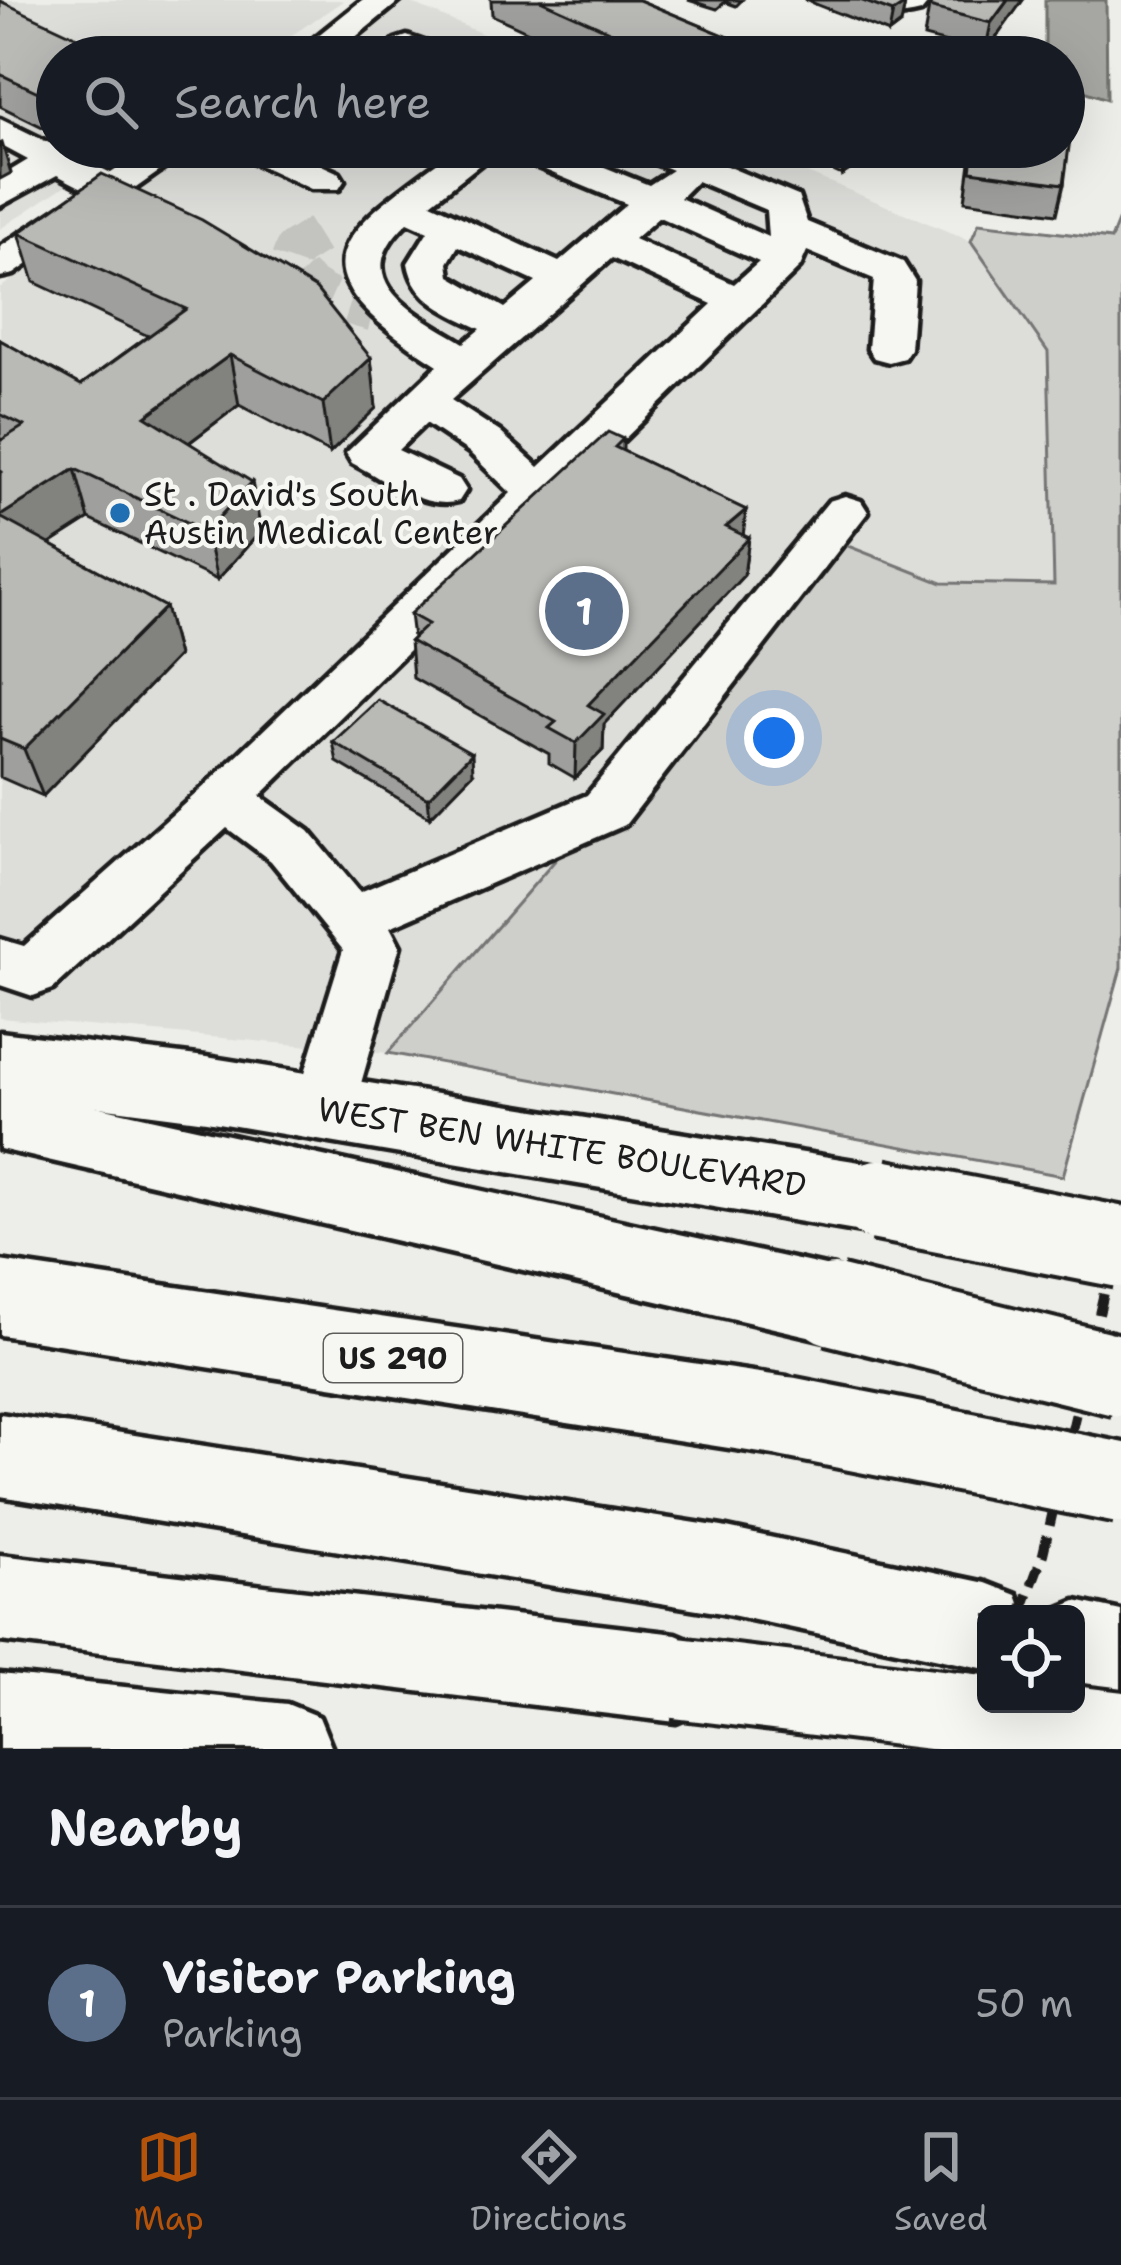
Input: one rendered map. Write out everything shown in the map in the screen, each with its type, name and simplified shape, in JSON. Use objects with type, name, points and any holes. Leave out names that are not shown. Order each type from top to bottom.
[{"type":"main road","name":"WEST BEN WHITE BOULEVARD","points":[[0,1063],[324,1108],[879,1200],[1121,1247]]},
{"type":"main road","points":[[0,1117],[835,1305],[1121,1376]]},
{"type":"main road","name":"US 290","points":[[0,1298],[787,1418],[1121,1483]]},
{"type":"main road","points":[[0,1455],[722,1570],[977,1624]]},
{"type":"main road","points":[[0,1598],[1121,1732]]},
{"type":"main road","points":[[1085,1648],[1121,1655]]},
{"type":"main road","points":[[0,1719],[287,1749]]},
{"type":"street","points":[[337,36],[384,0]]},
{"type":"street","points":[[864,0],[880,6],[909,5],[914,0]]},
{"type":"street","points":[[0,130],[36,149]]},
{"type":"street","points":[[0,194],[42,168]]},
{"type":"street","points":[[73,168],[113,189]]},
{"type":"street","points":[[0,265],[144,168]]},
{"type":"street","points":[[297,168],[325,181]]},
{"type":"street","points":[[455,168],[405,206],[350,235],[360,250],[358,272],[381,314],[465,363]]},
{"type":"street","points":[[573,168],[654,201],[889,271],[895,280],[889,349]]},
{"type":"street","points":[[443,490],[368,453],[692,168]]},
{"type":"street","points":[[0,962],[33,972],[225,797],[407,641],[537,508],[624,436],[787,244],[784,204],[699,168]]},
{"type":"street","points":[[405,206],[563,279]]},
{"type":"street","points":[[453,228],[430,248],[426,264],[433,281],[448,296],[509,326]]},
{"type":"street","points":[[608,242],[740,301]]},
{"type":"street","points":[[422,402],[469,428],[510,460],[537,508]]},
{"type":"street","points":[[352,919],[606,811],[845,512]]},
{"type":"street","points":[[225,797],[290,846],[372,946],[324,1108]]},
{"type":"shaded area","points":[[0,0],[343,1],[290,36],[36,36],[36,168],[92,168],[0,229]]},
{"type":"shaded area","points":[[404,0],[487,36],[353,36]]},
{"type":"shaded area","points":[[1045,0],[1106,0],[1107,99],[1085,91],[1085,36],[1045,36]]},
{"type":"shaded area","points":[[169,168],[795,168],[971,241],[1048,352],[1054,585],[942,583],[832,540],[388,1053],[0,1018],[0,288]]},
{"type":"shaded area","points":[[1121,214],[1121,968],[1063,1176],[388,1053],[833,540],[942,583],[1054,585],[1048,352],[971,241],[979,223],[1111,239]]},
{"type":"building","points":[[540,0],[639,0],[726,36],[620,36]]},
{"type":"building","points":[[860,0],[895,0],[905,4],[893,12]]},
{"type":"building","points":[[934,0],[1008,0],[991,23],[929,7]]},
{"type":"building","points":[[0,1],[75,36],[36,36],[36,91],[0,74]]},
{"type":"building","points":[[971,168],[1066,168],[1064,184]]},
{"type":"building","points":[[102,174],[202,220],[316,289],[371,358],[323,403],[230,355],[146,416],[252,482],[206,531],[75,469],[0,516],[0,441],[24,426],[0,414],[0,340],[81,385],[186,309],[19,233]]},
{"type":"building","points":[[608,432],[623,439],[615,447],[746,510],[726,527],[749,538],[588,705],[604,714],[576,743],[549,728],[556,722],[410,641],[428,624],[410,614]]},
{"type":"building","points":[[0,517],[165,607],[24,749],[0,739]]},
{"type":"building","points":[[378,700],[472,753],[428,798],[333,742]]},
{"type":"tunnel","points":[[318,235],[294,250],[289,264],[316,290],[373,312]]},
{"type":"railway","points":[[1024,1605],[1043,1554],[1121,1220]]},
{"type":"railway","points":[[973,1749],[986,1713]]},
{"type":"place","name":"St . David's South Austin Medical Center","points":[[120,513]]},
{"type":"place","name":"Visitor Parking","points":[[584,611]]}]
